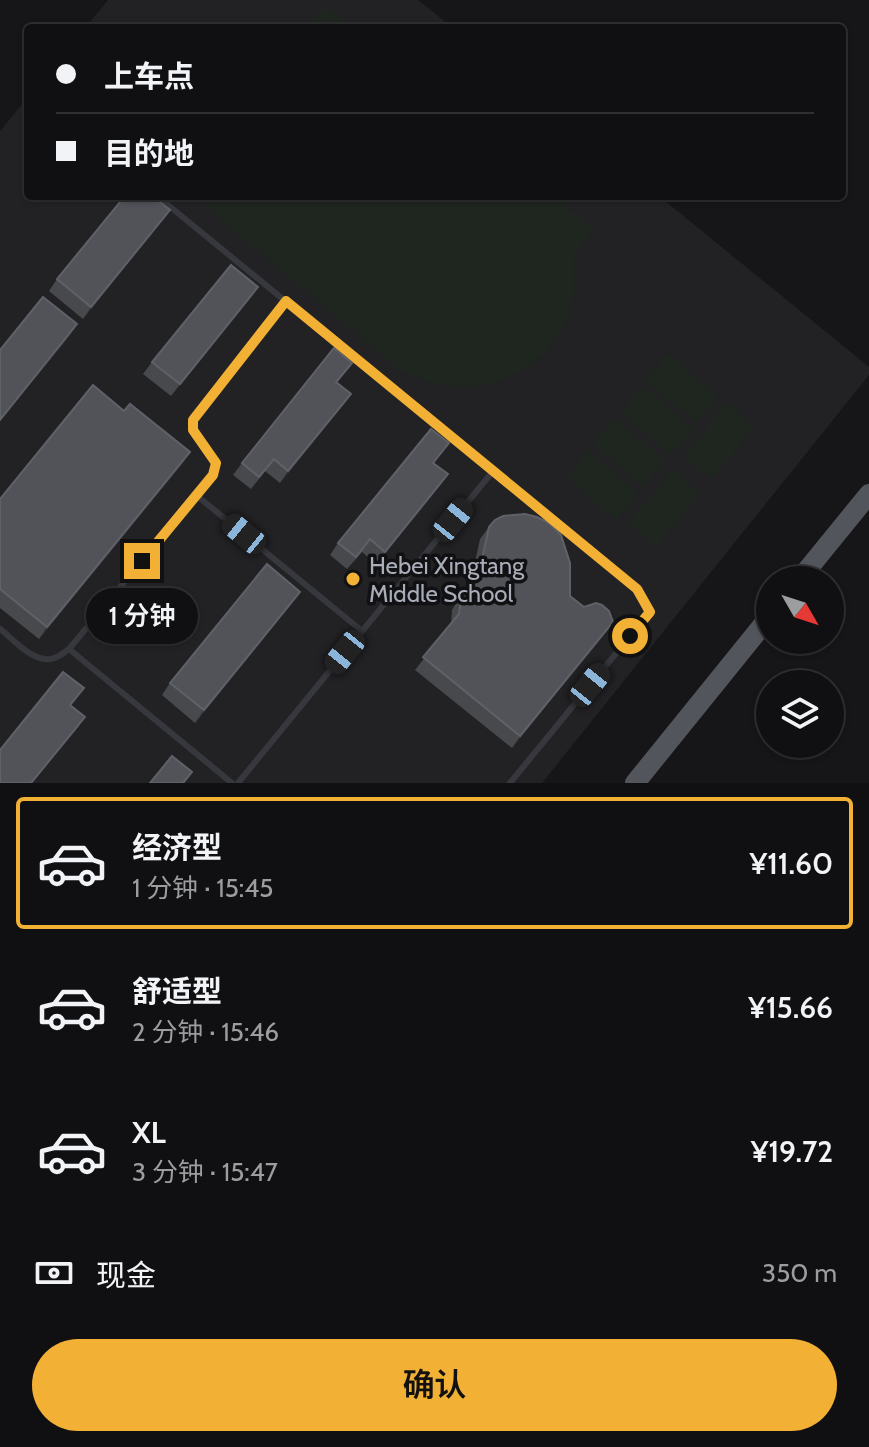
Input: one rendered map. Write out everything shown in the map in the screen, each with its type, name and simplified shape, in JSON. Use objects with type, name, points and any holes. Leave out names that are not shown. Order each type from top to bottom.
[{"type":"main road","points":[[810,566],[869,494]]},
{"type":"main road","points":[[635,783],[756,633]]},
{"type":"lane","points":[[162,200],[637,589],[650,612],[510,783]]},
{"type":"lane","points":[[0,629],[29,653],[46,660],[56,658],[69,649],[213,475],[216,463],[193,430],[193,420],[286,301]]},
{"type":"lane","points":[[238,783],[489,476]]},
{"type":"lane","points":[[196,495],[362,631]]},
{"type":"lane","points":[[69,649],[232,783]]},
{"type":"shaded area","points":[[108,0],[418,0],[448,24],[88,24]]},
{"type":"shaded area","points":[[325,6],[346,24],[311,24]]},
{"type":"shaded area","name":"Hebei Xingtang Middle School","points":[[24,102],[24,200],[664,200],[869,367],[869,375],[542,783],[0,783],[0,131]]},
{"type":"shaded area","points":[[206,200],[558,200],[594,230],[573,256],[575,288],[568,316],[558,336],[528,367],[488,384],[466,387],[427,381],[402,371],[219,218]]},
{"type":"shaded area","points":[[668,354],[719,397],[697,423],[645,381]]},
{"type":"shaded area","points":[[642,386],[693,429],[671,455],[620,413]]},
{"type":"shaded area","points":[[727,403],[755,426],[711,479],[684,457]]},
{"type":"shaded area","points":[[614,418],[665,460],[643,487],[592,444]]},
{"type":"shaded area","points":[[588,451],[639,493],[617,520],[566,477]]},
{"type":"shaded area","points":[[673,470],[700,493],[657,546],[629,523]]},
{"type":"building","points":[[122,200],[157,200],[170,210],[91,307],[57,279]]},
{"type":"building","points":[[231,265],[258,287],[180,384],[152,362]]},
{"type":"building","points":[[43,297],[77,324],[0,420],[0,350]]},
{"type":"building","points":[[334,348],[352,363],[336,382],[351,394],[288,471],[274,459],[259,477],[242,463]]},
{"type":"building","points":[[93,385],[124,411],[130,404],[190,452],[47,627],[0,589],[0,499]]},
{"type":"building","points":[[431,429],[449,443],[433,463],[448,474],[385,552],[370,539],[356,557],[338,543]]},
{"type":"building","points":[[525,514],[549,523],[561,535],[570,563],[570,596],[584,607],[596,603],[602,605],[609,611],[613,622],[520,736],[423,657],[459,614],[461,598],[481,564],[489,527],[503,516]]},
{"type":"building","points":[[267,564],[300,592],[204,710],[170,683]]},
{"type":"building","points":[[63,672],[84,688],[70,705],[85,717],[31,783],[0,783],[0,750]]},
{"type":"building","points":[[172,756],[192,772],[183,783],[150,783]]},
{"type":"place","name":"Hebei Xingtang Middle School","points":[[353,579]]},
{"type":"route","points":[[142,561],[213,475],[216,463],[193,430],[193,420],[286,301],[637,589],[650,612],[630,636]]}]
